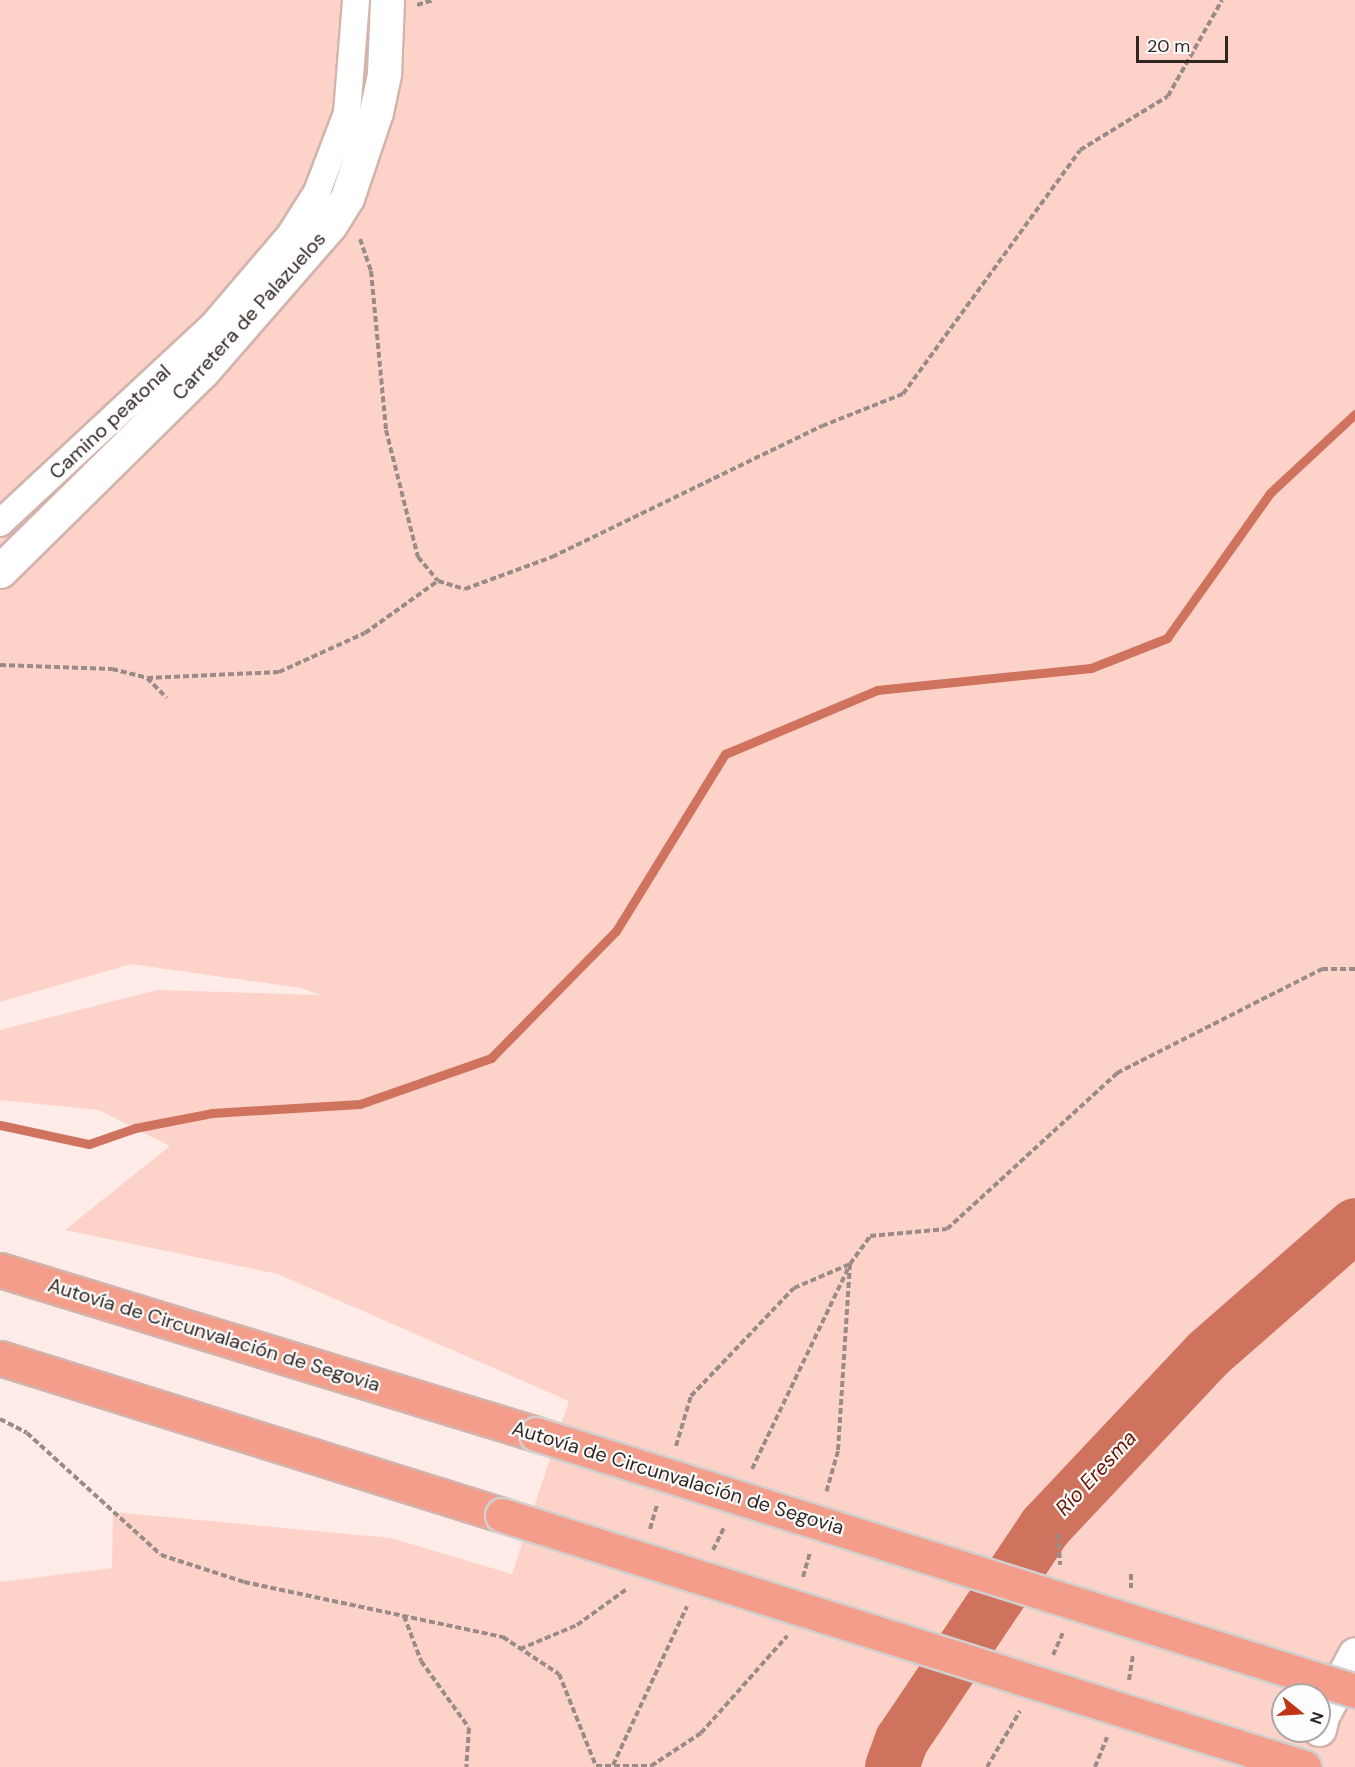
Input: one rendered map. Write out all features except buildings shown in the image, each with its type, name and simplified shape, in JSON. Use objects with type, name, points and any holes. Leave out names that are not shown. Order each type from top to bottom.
[{"type":"highway","name":"Autovía de Circunvalación de Segovia","points":[[0,1270],[536,1434],[1355,1690]]},
{"type":"highway","points":[[0,1358],[1304,1767]]},
{"type":"street","name":"Camino peatonal","points":[[0,523],[214,324],[290,235],[317,192],[347,113],[356,0]]},
{"type":"street","name":"Carretera de Palazuelos","points":[[0,572],[202,372],[306,257],[347,198],[376,112],[384,73],[387,0]]},
{"type":"street","points":[[1331,1699],[1355,1654]]},
{"type":"street","points":[[1311,1767],[1316,1743]]},
{"type":"path","points":[[347,198],[371,271],[386,430],[418,558],[438,581],[465,589],[552,557],[822,426],[903,394],[1080,150],[1168,96],[1222,0]]},
{"type":"path","points":[[0,665],[112,669],[147,678],[279,672],[365,633],[438,581]]},
{"type":"path","points":[[147,678],[167,698]]},
{"type":"path","points":[[870,1236],[947,1229],[1117,1073],[1322,969],[1355,969]]},
{"type":"path","points":[[823,1506],[838,1451],[850,1264]]},
{"type":"path","points":[[0,1419],[27,1434],[161,1555],[244,1582],[503,1637],[559,1674],[596,1766],[651,1766],[701,1733],[787,1638],[790,1627]]},
{"type":"path","points":[[802,1583],[811,1550]]},
{"type":"path","points":[[1131,1574],[1132,1597]]},
{"type":"path","points":[[404,1616],[421,1661],[469,1728],[466,1767]]},
{"type":"path","points":[[1125,1690],[1134,1668],[1133,1644]]},
{"type":"path","points":[[1095,1767],[1108,1734]]},
{"type":"shaded area","points":[[0,0],[1355,0],[1355,1767],[0,1767],[0,1582],[112,1568],[113,1512],[391,1538],[512,1574],[569,1401],[278,1274],[65,1230],[170,1146],[99,1110],[0,1100],[0,1030],[158,990],[320,995],[301,988],[131,964],[0,1002]]},
{"type":"waterway","points":[[0,1125],[89,1144],[135,1128],[212,1113],[360,1104],[491,1058],[616,931],[725,754],[877,690],[1091,668],[1167,638],[1270,493],[1355,414]]},
{"type":"waterway","name":"Río Eresma","points":[[892,1767],[902,1740],[1045,1527],[1209,1353],[1355,1225]]}]
